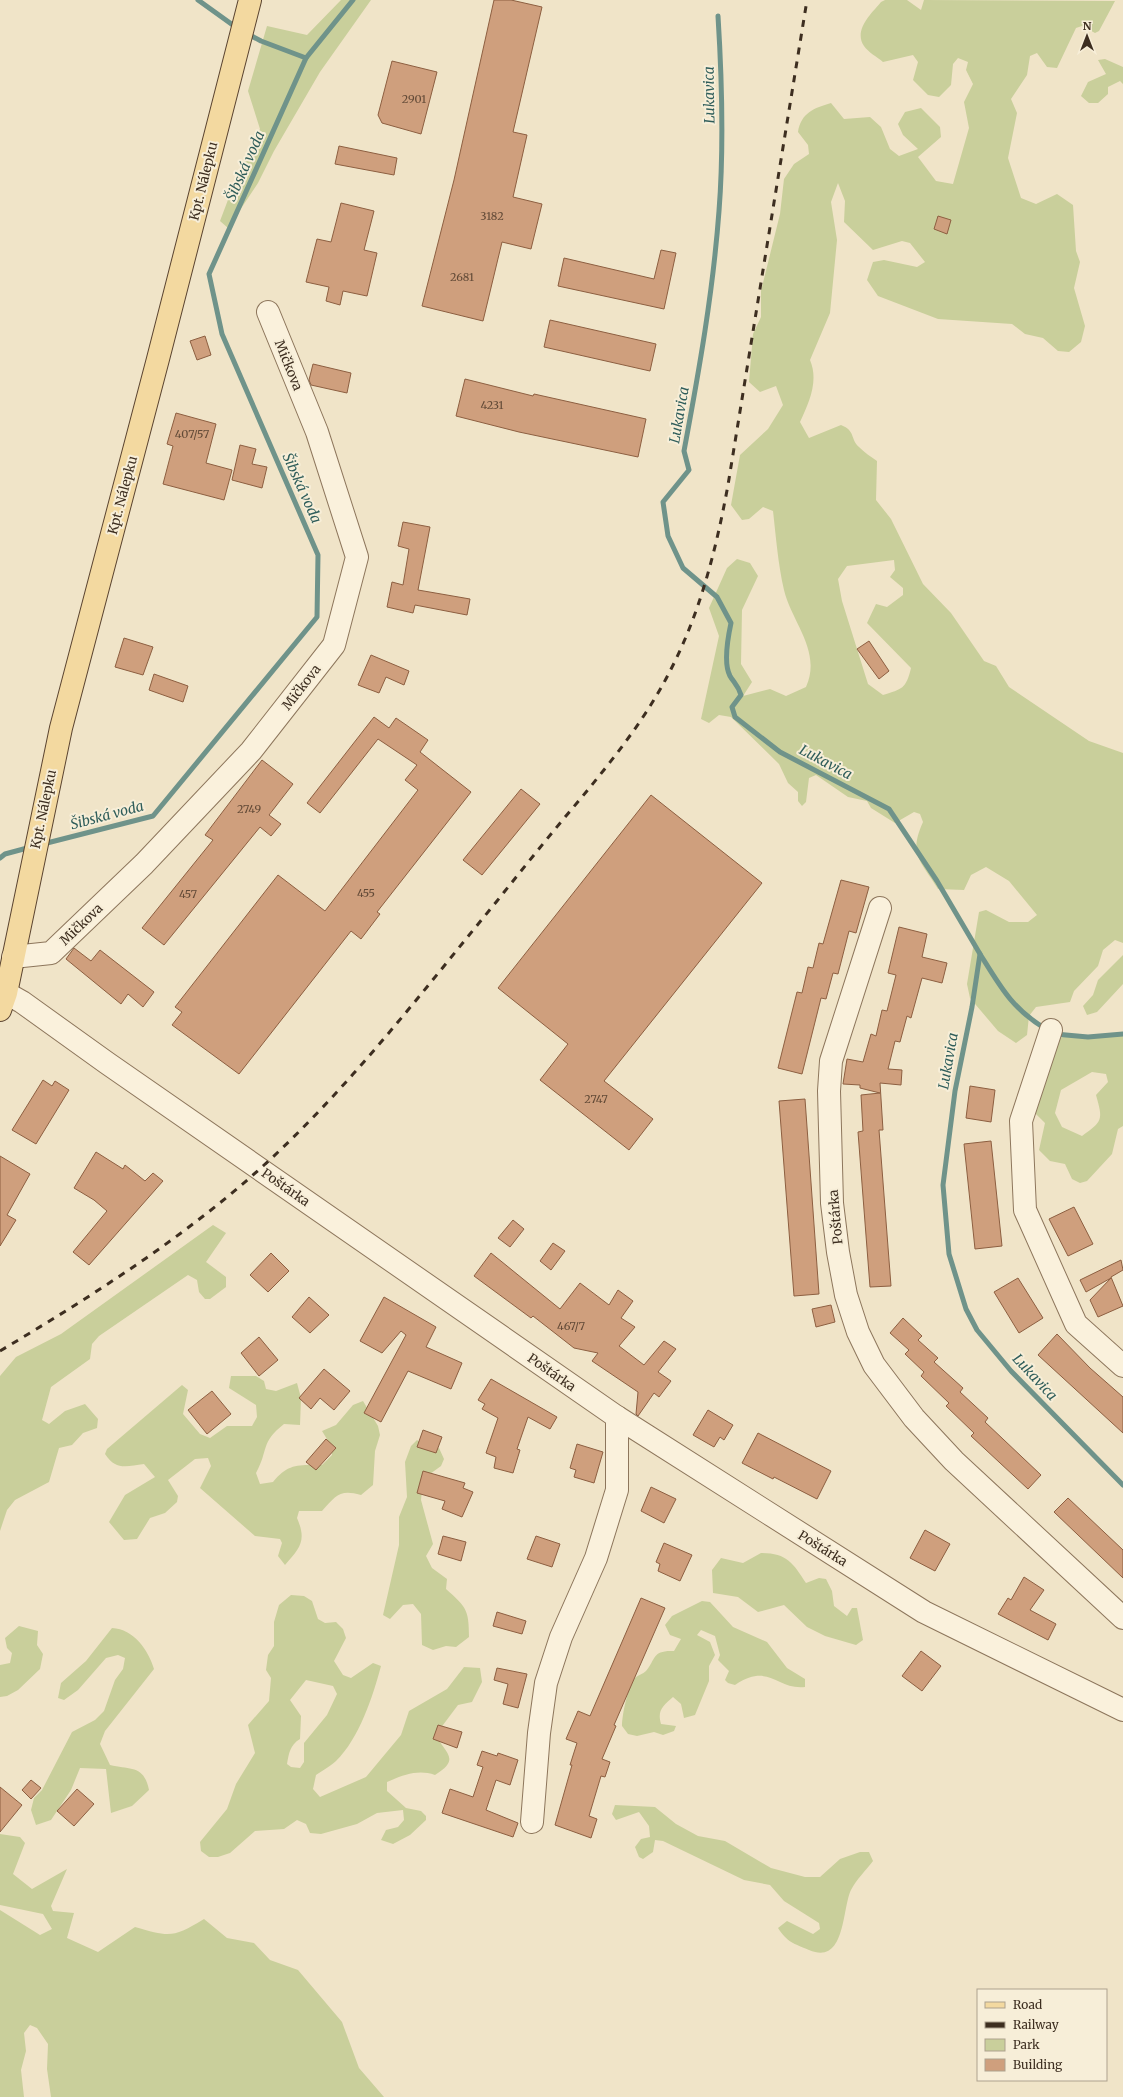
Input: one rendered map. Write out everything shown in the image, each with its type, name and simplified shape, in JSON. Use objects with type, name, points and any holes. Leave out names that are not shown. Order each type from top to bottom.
[{"type":"main road","name":"Kpt. Nálepku","points":[[3,1001],[60,728],[156,367],[250,0]]},
{"type":"street","name":"Mičkova","points":[[13,957],[51,953],[144,864],[251,751],[334,645],[357,557],[317,432],[268,312]]},
{"type":"street","name":"Poštárka","points":[[880,908],[831,1062],[828,1091],[832,1203],[838,1252],[846,1295],[858,1332],[874,1365],[889,1387],[914,1418],[939,1445],[954,1461],[1123,1618]]},
{"type":"street","name":"Poštárka","points":[[3,1001],[22,1002],[118,1071],[617,1417],[924,1612],[1123,1710]]},
{"type":"street","points":[[1051,1030],[1021,1121],[1025,1210],[1076,1324],[1123,1366]]},
{"type":"street","points":[[532,1822],[539,1733],[546,1684],[561,1637],[596,1558],[617,1490],[617,1417]]},
{"type":"green space","points":[[341,0],[371,0],[320,72],[274,151],[258,183],[228,228],[220,221],[237,176],[260,129],[248,91],[267,26],[307,35]]},
{"type":"green space","points":[[885,0],[907,0],[921,10],[924,0],[1115,1],[1099,31],[1095,33],[1082,26],[1076,28],[1057,68],[1047,67],[1037,53],[1030,56],[1027,75],[1011,99],[1017,113],[1008,158],[1021,198],[1036,204],[1057,194],[1073,205],[1076,251],[1080,262],[1074,288],[1085,326],[1081,342],[1069,352],[1058,351],[1043,338],[1025,334],[1012,324],[938,319],[878,296],[867,280],[873,262],[884,260],[917,267],[925,262],[910,243],[902,241],[873,250],[844,222],[845,201],[838,183],[831,202],[837,240],[830,313],[810,360],[814,376],[812,392],[800,422],[809,438],[841,425],[846,427],[851,432],[856,444],[877,461],[876,500],[891,519],[923,584],[951,613],[984,661],[996,666],[1009,687],[1089,741],[1123,753],[1123,943],[1115,940],[1103,950],[1098,966],[1074,991],[1070,1002],[1036,1007],[1029,1016],[1027,1035],[1016,1043],[998,1031],[970,998],[967,984],[979,912],[986,910],[1009,922],[1028,922],[1037,915],[1009,881],[986,867],[971,875],[964,890],[938,889],[918,857],[917,842],[923,822],[920,814],[914,812],[895,823],[871,808],[867,801],[848,797],[816,775],[809,778],[806,802],[802,806],[798,801],[798,792],[788,783],[779,764],[731,717],[719,715],[709,723],[701,719],[719,636],[709,608],[727,568],[737,559],[750,563],[758,576],[742,610],[741,664],[752,682],[743,696],[770,689],[786,696],[806,687],[810,674],[808,649],[784,590],[773,511],[763,507],[749,519],[742,520],[731,505],[740,455],[768,429],[783,405],[776,386],[760,392],[749,382],[753,334],[761,317],[761,291],[780,214],[784,179],[794,164],[809,154],[808,145],[798,132],[802,120],[814,109],[831,103],[844,119],[870,117],[881,127],[890,149],[899,156],[918,149],[903,135],[898,124],[905,112],[921,108],[940,127],[941,137],[918,157],[936,181],[953,184],[969,128],[964,102],[973,84],[966,70],[968,62],[958,58],[953,64],[951,85],[939,97],[928,95],[913,80],[918,62],[913,55],[883,62],[864,46],[861,40],[862,28],[881,2]],"holes":[[[894,560],[895,570],[890,577],[903,588],[903,595],[887,607],[876,604],[867,623],[911,668],[907,680],[902,687],[883,695],[868,684],[842,601],[838,579],[847,566]]]},
{"type":"green space","points":[[1105,59],[1123,67],[1123,84],[1120,81],[1108,87],[1108,94],[1098,103],[1089,103],[1081,96],[1088,82],[1106,74],[1098,60]]},
{"type":"green space","points":[[1123,955],[1123,984],[1097,1012],[1087,1015],[1083,1006],[1093,995],[1098,980]]},
{"type":"green space","points":[[1123,1034],[1123,1126],[1118,1129],[1112,1154],[1087,1181],[1080,1183],[1072,1179],[1065,1164],[1050,1161],[1039,1150],[1045,1123],[1033,1111],[1049,1040],[1073,1035],[1103,1037]],"holes":[[[1092,1072],[1106,1074],[1108,1082],[1096,1095],[1100,1110],[1100,1119],[1098,1123],[1082,1136],[1062,1127],[1055,1113],[1061,1090]]]},
{"type":"green space","points":[[213,1225],[226,1233],[206,1262],[226,1277],[226,1287],[210,1299],[205,1299],[199,1292],[197,1280],[188,1275],[99,1336],[92,1344],[90,1359],[51,1387],[42,1420],[49,1424],[65,1411],[85,1404],[98,1419],[97,1428],[83,1433],[72,1445],[59,1448],[49,1482],[15,1500],[7,1510],[0,1531],[0,1376],[16,1357],[61,1334]]},
{"type":"green space","points":[[231,1376],[256,1376],[264,1381],[266,1389],[276,1391],[297,1383],[301,1398],[300,1425],[284,1424],[271,1436],[256,1473],[260,1484],[273,1482],[284,1471],[294,1466],[322,1465],[332,1455],[330,1444],[322,1431],[336,1425],[353,1405],[363,1401],[378,1426],[380,1435],[375,1451],[373,1485],[361,1495],[354,1493],[343,1493],[338,1495],[322,1511],[299,1511],[297,1518],[302,1538],[295,1554],[285,1565],[278,1556],[282,1543],[280,1539],[255,1536],[200,1488],[211,1466],[208,1458],[195,1459],[168,1480],[178,1496],[177,1502],[165,1513],[150,1518],[137,1539],[124,1540],[109,1522],[125,1495],[155,1477],[144,1464],[122,1466],[113,1463],[105,1454],[107,1449],[182,1385],[188,1390],[183,1414],[200,1434],[210,1438],[227,1426],[252,1426],[257,1417],[256,1405],[229,1388]]},
{"type":"green space","points":[[417,1440],[430,1449],[439,1448],[444,1459],[441,1466],[423,1479],[421,1500],[433,1544],[426,1556],[432,1568],[447,1579],[446,1589],[458,1600],[467,1614],[469,1637],[456,1647],[446,1646],[433,1650],[422,1645],[421,1614],[413,1604],[403,1605],[390,1619],[383,1615],[399,1545],[399,1517],[407,1497],[405,1462],[411,1446]]},
{"type":"green space","points":[[761,1553],[770,1553],[788,1560],[806,1583],[819,1578],[826,1579],[832,1591],[834,1606],[847,1616],[852,1608],[857,1608],[863,1640],[856,1645],[825,1636],[807,1627],[784,1605],[758,1612],[738,1597],[713,1593],[712,1570],[721,1558],[743,1563]]},
{"type":"green space","points":[[291,1595],[304,1596],[312,1601],[318,1619],[325,1623],[336,1622],[343,1629],[346,1638],[334,1661],[343,1675],[351,1678],[373,1663],[381,1666],[364,1716],[352,1741],[336,1761],[316,1775],[313,1789],[320,1797],[366,1777],[401,1735],[409,1711],[447,1689],[464,1667],[480,1668],[482,1682],[472,1702],[458,1705],[437,1733],[449,1759],[444,1769],[435,1775],[429,1773],[417,1773],[405,1775],[387,1782],[387,1791],[406,1808],[421,1811],[426,1816],[426,1820],[410,1835],[393,1844],[381,1840],[386,1830],[398,1827],[404,1820],[403,1810],[377,1813],[357,1824],[321,1834],[310,1833],[306,1824],[297,1820],[284,1829],[255,1831],[230,1853],[218,1857],[209,1857],[201,1851],[200,1842],[227,1809],[236,1784],[255,1753],[248,1725],[269,1701],[271,1678],[266,1670],[268,1655],[274,1646],[274,1622],[279,1605]],"holes":[[[306,1680],[333,1686],[337,1694],[327,1715],[304,1743],[304,1762],[300,1768],[291,1767],[287,1764],[289,1753],[292,1747],[300,1739],[301,1716],[290,1700]]]},
{"type":"green space","points":[[702,1601],[710,1602],[733,1627],[767,1642],[787,1668],[805,1679],[805,1687],[787,1685],[765,1676],[757,1676],[747,1679],[735,1685],[728,1683],[725,1680],[729,1671],[718,1660],[720,1655],[715,1636],[701,1630],[697,1635],[710,1642],[715,1655],[709,1666],[709,1681],[695,1715],[684,1718],[681,1704],[673,1697],[660,1712],[660,1719],[661,1724],[676,1726],[674,1731],[663,1735],[654,1732],[637,1736],[628,1734],[622,1726],[622,1721],[624,1708],[632,1682],[636,1677],[646,1671],[658,1654],[667,1651],[674,1651],[681,1639],[670,1635],[665,1625],[672,1616]]},
{"type":"green space","points":[[19,1626],[38,1631],[37,1645],[43,1654],[40,1669],[18,1690],[7,1696],[0,1697],[0,1665],[10,1663],[12,1653],[7,1648],[5,1638]]},
{"type":"green space","points":[[112,1628],[120,1629],[133,1636],[144,1648],[154,1669],[105,1731],[100,1744],[110,1765],[140,1772],[147,1782],[149,1790],[132,1806],[111,1813],[106,1769],[80,1768],[71,1790],[51,1820],[36,1825],[31,1810],[34,1798],[42,1790],[72,1732],[95,1720],[104,1711],[115,1680],[123,1669],[125,1658],[118,1655],[106,1658],[78,1690],[64,1700],[58,1698],[61,1683],[86,1661]]},
{"type":"green space","points":[[615,1805],[655,1807],[676,1824],[698,1836],[725,1841],[771,1868],[805,1877],[820,1877],[840,1859],[860,1852],[869,1852],[873,1861],[851,1890],[844,1921],[836,1943],[830,1950],[821,1953],[809,1950],[788,1940],[778,1928],[787,1921],[813,1934],[820,1929],[819,1923],[784,1901],[770,1885],[744,1880],[663,1841],[655,1840],[653,1852],[643,1859],[639,1857],[635,1847],[641,1839],[650,1837],[649,1826],[639,1812],[616,1820],[612,1814]]},
{"type":"green space","points":[[0,1834],[20,1837],[25,1843],[13,1874],[32,1889],[67,1869],[51,1906],[53,1911],[74,1913],[67,1938],[98,1952],[135,1927],[156,1933],[171,1934],[185,1930],[204,1919],[227,1938],[254,1943],[270,1960],[298,1970],[342,2022],[359,2068],[384,2097],[51,2097],[47,2069],[48,2044],[37,2028],[30,2025],[24,2033],[26,2051],[21,2070],[24,2097],[0,2097],[0,1910],[40,1935],[52,1929],[43,1914],[0,1905]]},
{"type":"building","points":[[494,0],[511,0],[542,7],[513,132],[527,135],[513,197],[542,204],[531,249],[502,242],[483,321],[422,306],[454,180]]},
{"type":"building","points":[[392,61],[437,72],[421,134],[382,123],[378,115]]},
{"type":"building","points":[[339,146],[397,158],[394,175],[335,164]]},
{"type":"building","points":[[341,203],[374,211],[364,250],[377,253],[367,296],[343,291],[340,305],[326,301],[329,287],[306,282],[317,239],[331,242]]},
{"type":"building","points":[[938,216],[951,220],[947,234],[934,229]]},
{"type":"building","points":[[661,250],[676,253],[664,309],[558,286],[564,258],[654,279]]},
{"type":"building","points":[[550,320],[656,344],[650,371],[544,347]]},
{"type":"building","points":[[205,336],[211,355],[197,360],[190,341]]},
{"type":"building","points":[[313,364],[351,373],[347,393],[311,385],[309,380]]},
{"type":"building","points":[[465,379],[533,396],[534,394],[646,419],[638,457],[519,432],[456,416]]},
{"type":"building","points":[[176,413],[216,424],[206,463],[232,470],[224,500],[163,484],[173,446],[167,444]]},
{"type":"building","points":[[240,445],[256,449],[252,464],[267,467],[262,488],[232,480]]},
{"type":"building","points":[[403,522],[430,527],[418,590],[470,599],[467,615],[415,605],[413,613],[387,607],[392,582],[403,585],[409,549],[398,546]]},
{"type":"building","points":[[124,638],[153,647],[143,675],[115,667]]},
{"type":"building","points":[[869,641],[889,671],[879,679],[857,649]]},
{"type":"building","points":[[371,655],[409,671],[404,685],[386,677],[379,693],[358,685]]},
{"type":"building","points":[[154,674],[188,686],[183,702],[149,690]]},
{"type":"building","points":[[374,717],[389,728],[396,718],[428,740],[420,752],[471,792],[377,912],[380,914],[361,939],[351,931],[239,1074],[172,1025],[182,1012],[175,1007],[278,875],[325,911],[418,790],[405,780],[417,765],[378,739],[320,813],[307,803]]},
{"type":"building","points":[[262,760],[293,784],[269,815],[281,824],[271,836],[260,827],[164,945],[142,928],[213,840],[205,835]]},
{"type":"building","points":[[521,789],[540,804],[482,875],[463,860]]},
{"type":"building","points":[[651,795],[762,883],[604,1081],[653,1119],[629,1150],[540,1080],[568,1044],[498,988]]},
{"type":"building","points":[[841,880],[869,887],[856,933],[849,931],[838,974],[833,973],[826,999],[821,998],[802,1074],[778,1068],[797,992],[802,993],[808,967],[813,968],[819,943],[823,944]]},
{"type":"building","points":[[899,927],[927,934],[922,957],[947,963],[942,983],[922,978],[911,1018],[907,1016],[900,1042],[895,1041],[888,1069],[902,1070],[901,1085],[880,1083],[883,1130],[879,1130],[891,1286],[870,1287],[858,1132],[863,1131],[861,1095],[880,1093],[860,1088],[860,1085],[843,1084],[847,1059],[863,1062],[871,1034],[876,1036],[882,1010],[887,1011],[896,975],[888,973]]},
{"type":"building","points":[[74,948],[91,961],[100,950],[154,992],[143,1007],[128,994],[121,1004],[66,959]]},
{"type":"building","points":[[43,1080],[52,1086],[55,1081],[69,1090],[36,1144],[12,1130]]},
{"type":"building","points":[[970,1086],[995,1090],[991,1122],[966,1118]]},
{"type":"building","points":[[805,1099],[819,1294],[794,1296],[779,1101]]},
{"type":"building","points":[[991,1141],[1002,1246],[975,1249],[964,1144]]},
{"type":"building","points":[[96,1152],[123,1169],[125,1165],[145,1181],[153,1173],[163,1181],[89,1265],[73,1252],[107,1211],[94,1200],[74,1188]]},
{"type":"building","points":[[0,1156],[30,1174],[7,1215],[16,1220],[0,1246]]},
{"type":"building","points":[[1074,1207],[1093,1244],[1068,1256],[1049,1219]]},
{"type":"building","points":[[513,1220],[524,1229],[510,1247],[498,1238]]},
{"type":"building","points":[[553,1243],[565,1251],[551,1270],[540,1261]]},
{"type":"building","points":[[271,1253],[289,1271],[268,1292],[250,1275]]},
{"type":"building","points":[[491,1253],[560,1309],[580,1283],[609,1305],[618,1290],[633,1301],[621,1318],[635,1327],[619,1346],[644,1365],[664,1341],[676,1349],[658,1372],[671,1381],[659,1397],[654,1393],[638,1416],[636,1414],[638,1392],[592,1361],[598,1353],[574,1348],[533,1316],[531,1318],[474,1276]]},
{"type":"building","points":[[1121,1260],[1123,1270],[1111,1277],[1123,1306],[1098,1317],[1090,1300],[1111,1278],[1086,1292],[1080,1280]]},
{"type":"building","points":[[1018,1278],[1043,1318],[1019,1333],[994,1292]]},
{"type":"building","points":[[309,1297],[329,1315],[310,1333],[292,1317]]},
{"type":"building","points":[[384,1297],[436,1327],[426,1347],[462,1363],[451,1389],[408,1371],[381,1422],[364,1413],[406,1335],[401,1331],[382,1353],[360,1341]]},
{"type":"building","points":[[831,1305],[835,1322],[816,1327],[812,1309]]},
{"type":"building","points":[[903,1318],[922,1336],[918,1340],[938,1358],[934,1362],[963,1388],[960,1392],[988,1418],[985,1422],[1041,1475],[1028,1489],[971,1436],[974,1433],[946,1406],[949,1403],[921,1376],[924,1372],[905,1354],[909,1350],[890,1333]]},
{"type":"building","points":[[1057,1334],[1090,1368],[1123,1397],[1123,1433],[1038,1355]]},
{"type":"building","points":[[259,1337],[278,1360],[259,1376],[241,1353]]},
{"type":"building","points":[[324,1369],[350,1391],[334,1410],[320,1398],[311,1409],[299,1398]]},
{"type":"building","points":[[491,1379],[557,1417],[550,1429],[528,1417],[517,1449],[520,1450],[513,1473],[494,1468],[496,1457],[486,1453],[498,1418],[482,1409],[485,1404],[478,1400]]},
{"type":"building","points":[[212,1391],[231,1414],[207,1434],[188,1410]]},
{"type":"building","points":[[708,1410],[733,1425],[724,1440],[720,1437],[714,1447],[693,1435]]},
{"type":"building","points":[[423,1430],[442,1437],[436,1453],[417,1447]]},
{"type":"building","points":[[758,1433],[831,1471],[817,1499],[774,1477],[773,1479],[742,1463]]},
{"type":"building","points":[[326,1439],[336,1448],[316,1470],[306,1462]]},
{"type":"building","points":[[577,1444],[603,1452],[594,1483],[574,1477],[576,1470],[570,1468]]},
{"type":"building","points":[[423,1471],[465,1483],[463,1488],[473,1492],[462,1517],[442,1509],[445,1501],[417,1493]]},
{"type":"building","points":[[651,1487],[676,1499],[664,1523],[641,1511]]},
{"type":"building","points":[[1068,1498],[1123,1550],[1123,1578],[1054,1512]]},
{"type":"building","points":[[925,1530],[950,1544],[935,1571],[910,1558]]},
{"type":"building","points":[[443,1536],[466,1542],[461,1561],[438,1554]]},
{"type":"building","points":[[536,1536],[560,1544],[552,1567],[527,1559]]},
{"type":"building","points":[[664,1543],[692,1555],[680,1581],[658,1571],[660,1564],[656,1562]]},
{"type":"building","points":[[1024,1577],[1044,1590],[1030,1610],[1056,1624],[1048,1640],[998,1614],[1008,1598],[1011,1600]]},
{"type":"building","points":[[641,1598],[665,1608],[614,1725],[616,1726],[602,1759],[610,1762],[605,1777],[601,1776],[589,1816],[597,1819],[591,1838],[555,1825],[577,1743],[566,1739],[578,1711],[590,1716]]},
{"type":"building","points":[[497,1612],[526,1621],[522,1634],[493,1626]]},
{"type":"building","points":[[921,1651],[941,1666],[922,1691],[902,1676]]},
{"type":"building","points":[[497,1668],[527,1674],[518,1708],[503,1704],[508,1684],[494,1680]]},
{"type":"building","points":[[438,1725],[462,1732],[457,1748],[433,1739]]},
{"type":"building","points":[[482,1751],[497,1756],[498,1753],[518,1760],[510,1785],[496,1780],[486,1810],[518,1823],[513,1837],[442,1813],[450,1789],[473,1797],[483,1767],[477,1765]]},
{"type":"building","points":[[31,1780],[41,1788],[31,1799],[22,1790]]},
{"type":"building","points":[[0,1787],[22,1805],[0,1832]]},
{"type":"building","points":[[77,1789],[94,1804],[74,1826],[57,1811]]},
{"type":"waterway","points":[[198,0],[237,28]]},
{"type":"waterway","name":"Šibská voda","points":[[43,844],[153,816],[317,617],[318,555],[222,334],[209,274],[306,58],[353,0]]},
{"type":"waterway","name":"Lukavica","points":[[718,16],[722,138],[721,187],[716,241],[705,331],[684,451],[689,470],[663,502],[668,536],[683,568],[717,597],[731,623],[726,657],[728,671],[741,695],[732,707],[735,717],[780,752],[889,809],[937,881],[980,954],[972,1007],[955,1091],[943,1185],[949,1254],[966,1309],[977,1330],[1011,1371],[1123,1485]]},
{"type":"waterway","points":[[246,33],[261,41],[306,58]]},
{"type":"waterway","name":"Šibská voda","points":[[0,858],[5,854],[31,847]]},
{"type":"waterway","points":[[980,954],[1001,987],[1015,1005],[1046,1029]]},
{"type":"waterway","points":[[1055,1034],[1088,1037],[1123,1034]]},
{"type":"railway","points":[[0,1351],[102,1288],[168,1242],[232,1193],[294,1136],[355,1072],[413,1004],[606,768],[640,722],[660,690],[690,628],[706,581],[718,534],[728,485],[807,0]]}]
